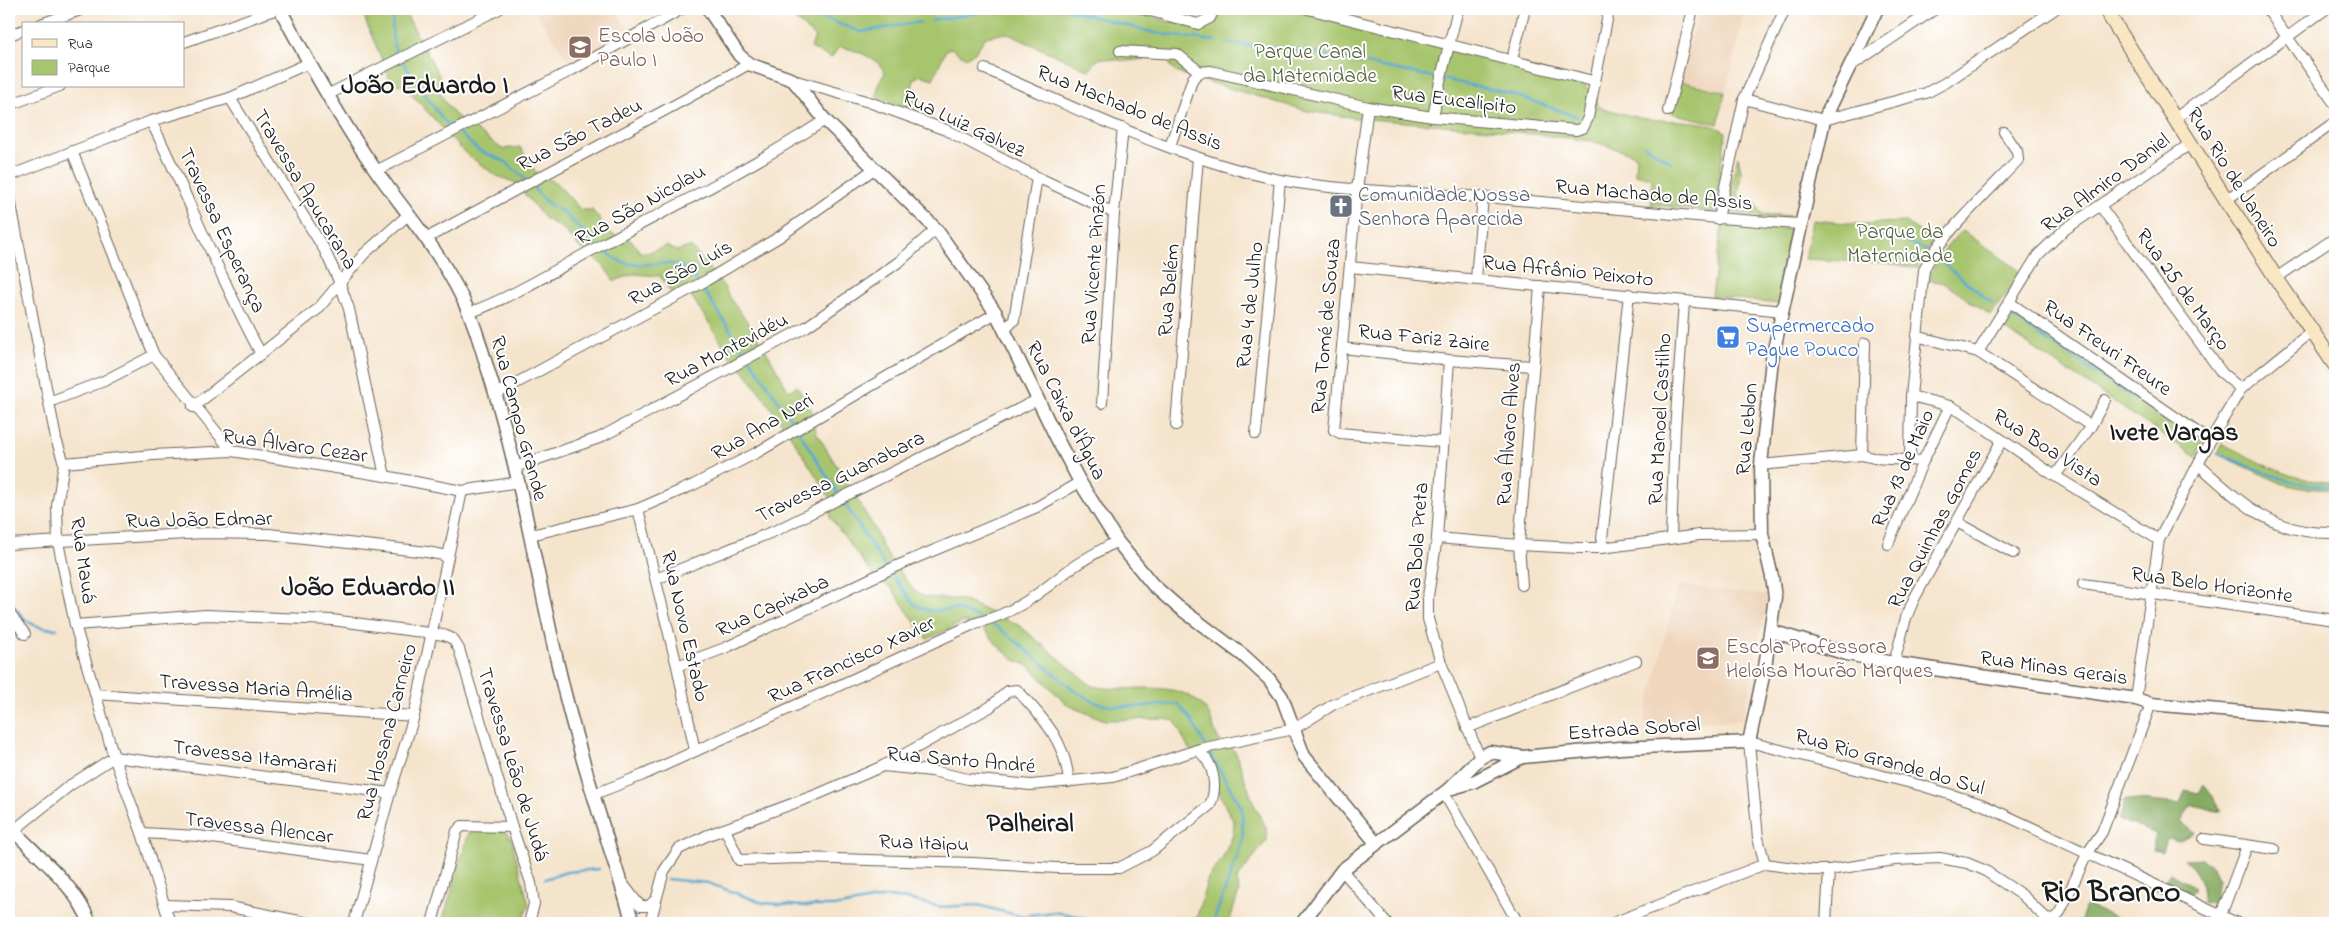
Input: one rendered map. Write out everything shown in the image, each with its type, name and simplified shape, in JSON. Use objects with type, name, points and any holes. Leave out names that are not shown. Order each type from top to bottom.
[{"type":"main road","name":"Rua Rio de Janeiro","points":[[2105,9],[2311,332],[2333,358]]},
{"type":"street","points":[[47,22],[83,9]]},
{"type":"street","points":[[185,42],[276,9]]},
{"type":"street","name":"Rua Campo Grande","points":[[280,9],[327,95],[376,171],[427,238],[469,313],[496,394],[515,467],[558,665],[592,795],[633,923]]},
{"type":"street","points":[[327,95],[500,9]]},
{"type":"street","points":[[376,171],[572,70],[682,9]]},
{"type":"street","points":[[708,9],[740,55],[749,64],[793,80]]},
{"type":"street","points":[[1143,9],[1191,24],[1206,22],[1214,9]]},
{"type":"street","points":[[1308,9],[1593,81],[1609,9]]},
{"type":"street","points":[[1433,117],[1445,58],[1458,9]]},
{"type":"street","points":[[1512,59],[1525,9]]},
{"type":"street","points":[[1668,112],[1692,9]]},
{"type":"street","points":[[1718,218],[1744,99],[1785,9]]},
{"type":"street","name":"Rua Leblon","points":[[1765,864],[1755,810],[1749,742],[1771,631],[1774,591],[1762,534],[1761,465],[1772,359],[1824,120],[1877,9]]},
{"type":"street","points":[[1849,67],[1935,9]]},
{"type":"street","points":[[1744,99],[1824,120],[1926,94],[2055,9]]},
{"type":"street","points":[[2267,9],[2335,104]]},
{"type":"street","points":[[2174,119],[2286,35],[2326,9]]},
{"type":"street","points":[[9,35],[22,31]]},
{"type":"street","points":[[1120,51],[1176,54],[1200,72],[1193,78],[1170,146]]},
{"type":"street","points":[[9,176],[151,122],[230,98],[310,64]]},
{"type":"street","name":"Rua São Tadeu","points":[[427,238],[532,179],[673,107],[749,64]]},
{"type":"street","name":"Rua Machado de Assis","points":[[985,69],[1198,158],[1280,180],[1357,190],[1483,197],[1801,224]]},
{"type":"street","name":"Rua Eucalipito","points":[[1200,72],[1210,71],[1368,107],[1433,117],[1570,130],[1580,129],[1585,125],[1593,81]]},
{"type":"street","name":"Rua Caixa d'Água","points":[[793,80],[824,120],[936,229],[996,313],[1037,400],[1080,482],[1117,541],[1153,585],[1177,606],[1244,656],[1269,679],[1282,697],[1304,756],[1376,843]]},
{"type":"street","name":"Rua Luiz Galvez","points":[[793,80],[869,102],[936,127],[1036,177],[1114,213]]},
{"type":"street","points":[[9,104],[54,88]]},
{"type":"street","name":"Travessa Apucarana","points":[[230,98],[324,249],[339,281],[349,308],[386,476]]},
{"type":"street","name":"Rua Tomé de Souza","points":[[1368,107],[1357,190],[1334,430],[1340,433],[1442,442]]},
{"type":"street","name":"Rua São Nicolau","points":[[469,313],[491,305],[757,162],[824,120]]},
{"type":"street","name":"Travessa Esperança","points":[[151,122],[180,180],[238,312],[261,354]]},
{"type":"street","points":[[2226,200],[2335,122]]},
{"type":"street","name":"Rua Vicente Pinzón","points":[[1102,403],[1114,213],[1123,128]]},
{"type":"street","points":[[1910,458],[1911,396],[1916,336],[1922,281],[1927,263],[1946,238],[2018,160],[2017,151],[2004,132]]},
{"type":"street","name":"Rua Almiro Daniel","points":[[1978,352],[2038,255],[2064,230],[2101,207],[2190,144]]},
{"type":"street","points":[[72,151],[154,355],[193,407],[232,451]]},
{"type":"street","name":"Rua Belém","points":[[1176,426],[1198,158]]},
{"type":"street","name":"Rua São Luís","points":[[496,394],[707,280],[779,237],[874,169]]},
{"type":"street","points":[[1005,330],[1014,320],[1036,177]]},
{"type":"street","name":"Rua 4 de Julho","points":[[1256,434],[1280,180]]},
{"type":"street","name":"Rua Mauá","points":[[9,194],[56,439],[64,463],[58,506],[58,542],[75,625],[114,757],[142,833],[170,923]]},
{"type":"street","points":[[1476,279],[1483,197]]},
{"type":"street","name":"Rua 25 de Março","points":[[2101,207],[2222,374],[2241,389]]},
{"type":"street","points":[[193,407],[318,308],[339,281],[364,254],[409,214]]},
{"type":"street","name":"Rua Montevidéu","points":[[515,467],[599,438],[806,327],[900,261],[936,229]]},
{"type":"street","points":[[2276,278],[2335,238]]},
{"type":"street","name":"Rua Afrânio Peixoto","points":[[1350,267],[1783,311]]},
{"type":"street","name":"Rua Álvaro Alves","points":[[1522,585],[1519,545],[1532,366],[1540,286]]},
{"type":"street","points":[[1601,548],[1629,294]]},
{"type":"street","name":"Rua Manoel Castilho","points":[[1671,538],[1675,430],[1684,302]]},
{"type":"street","name":"Rua Freuri Freure","points":[[2005,308],[2209,443]]},
{"type":"street","name":"Rua Ana Neri","points":[[531,535],[638,509],[694,485],[758,452],[996,313]]},
{"type":"street","points":[[2136,699],[2158,540],[2209,443],[2241,389],[2311,332]]},
{"type":"street","points":[[1916,336],[1978,352],[2091,426]]},
{"type":"street","points":[[1862,454],[1865,343]]},
{"type":"street","name":"Rua Fariz Zaire","points":[[1342,348],[1448,360],[1532,366]]},
{"type":"street","points":[[49,402],[104,381],[154,355]]},
{"type":"street","name":"Rua Bola Preta","points":[[1448,360],[1437,538],[1428,596],[1428,619],[1432,640],[1480,758]]},
{"type":"street","name":"Rua Boa Vista","points":[[1911,396],[1950,406],[2055,476],[2158,540]]},
{"type":"street","name":"Travessa Guanabara","points":[[656,579],[777,530],[1037,400]]},
{"type":"street","points":[[2055,476],[2091,426],[2106,400]]},
{"type":"street","name":"Rua 13 de Maio","points":[[1888,544],[1923,460],[1950,406]]},
{"type":"street","name":"Rua Quinhas Gomes","points":[[1894,663],[1906,618],[2002,440]]},
{"type":"street","name":"Rua Álvaro Cezar","points":[[64,463],[153,455],[232,451],[386,476],[462,491],[518,482]]},
{"type":"street","points":[[1761,465],[1862,454],[1874,458],[1923,460]]},
{"type":"street","points":[[2201,460],[2249,509],[2268,520],[2288,528],[2335,533]]},
{"type":"street","name":"Rua Capixaba","points":[[677,666],[725,648],[895,566],[1037,507],[1080,482]]},
{"type":"street","name":"Rua Hosana Carneiro","points":[[354,923],[390,793],[414,716],[462,491]]},
{"type":"street","name":"Rua Novo Estado","points":[[638,509],[677,666],[695,752]]},
{"type":"street","points":[[1957,522],[2013,553]]},
{"type":"street","name":"Rua João Edmar","points":[[9,544],[204,533],[269,534],[448,556]]},
{"type":"street","points":[[1437,538],[1519,545],[1601,548],[1671,538],[1762,534]]},
{"type":"street","name":"Rua Francisco Xavier","points":[[592,795],[695,752],[978,623],[1002,614],[1039,595],[1071,568],[1117,541]]},
{"type":"street","name":"Rua Belo Horizonte","points":[[2083,584],[2335,620]]},
{"type":"street","points":[[9,613],[25,634]]},
{"type":"street","name":"Travessa Leão de Judá","points":[[75,625],[206,615],[332,620],[431,634],[444,634],[453,640],[459,648],[512,827],[532,883],[534,904],[529,923]]},
{"type":"street","name":"Rua Minas Gerais","points":[[1771,631],[1847,654],[1894,663],[2136,699],[2151,704],[2335,720]]},
{"type":"street","points":[[1467,728],[1636,661]]},
{"type":"street","name":"Rua Santo André","points":[[650,923],[654,900],[664,871],[679,849],[691,842],[883,766],[1031,785],[1069,782],[1131,772],[1198,749],[1294,729],[1334,704],[1441,663]]},
{"type":"street","points":[[883,766],[990,707],[1008,691],[1013,689],[1017,690],[1047,723],[1058,739],[1066,760],[1069,782]]},
{"type":"street","name":"Travessa Maria Amélia","points":[[94,694],[414,716]]},
{"type":"street","points":[[1613,923],[1630,921],[1765,864],[1810,870],[1829,870],[1895,860],[1940,858],[1955,860],[1984,870],[2002,880],[2048,919],[2059,914],[2087,854],[2102,832],[2151,704]]},
{"type":"street","name":"Estrada Sobral","points":[[1302,923],[1342,870],[1447,791],[1480,758],[1490,752],[1523,757],[1620,748],[1749,742]]},
{"type":"street","name":"Rua Rio Grande do Sul","points":[[1749,742],[1962,797],[2034,828],[2237,923]]},
{"type":"street","name":"Rua Itaipu","points":[[725,829],[739,860],[810,858],[972,863],[1057,868],[1119,868],[1152,851],[1210,805],[1213,798],[1214,783],[1211,766],[1198,749]]},
{"type":"street","points":[[1496,753],[1501,767]]},
{"type":"street","points":[[90,923],[85,910],[62,880],[11,829],[69,786],[114,757]]},
{"type":"street","name":"Travessa Itamarati","points":[[114,757],[390,793]]},
{"type":"street","name":"Estrada Sobral","points":[[1447,791],[1472,782],[1523,757]]},
{"type":"street","points":[[1468,770],[1472,782]]},
{"type":"street","points":[[1447,791],[1518,923]]},
{"type":"street","points":[[432,923],[457,831],[462,826],[469,824],[512,827]]},
{"type":"street","name":"Travessa Alencar","points":[[142,833],[198,836],[371,860]]},
{"type":"street","points":[[2204,839],[2274,850]]},
{"type":"street","points":[[2221,914],[2247,846]]},
{"type":"street","points":[[1342,870],[1387,923]]},
{"type":"street","points":[[1826,923],[1829,870]]},
{"type":"street","points":[[621,881],[640,906],[649,906],[654,900]]},
{"type":"street","name":"Rua Campo Grande","points":[[621,881],[641,923]]},
{"type":"street","points":[[165,906],[230,907],[310,923]]},
{"type":"shaded area","name":"Escola João Paulo I","points":[[533,9],[614,9],[631,32],[570,62]]},
{"type":"shaded area","points":[[1699,9],[1744,9],[1735,56],[1725,92],[1679,81]]},
{"type":"shaded area","name":"Escola Professora Heloísa Mourão Marques","points":[[1678,585],[1768,596],[1743,721],[1644,723]]},
{"type":"green space","points":[[363,9],[411,9],[406,14],[439,75],[440,92],[455,115],[502,149],[520,147],[537,174],[556,183],[581,210],[592,210],[611,234],[632,241],[640,252],[647,253],[667,246],[676,251],[689,247],[692,248],[725,288],[748,322],[787,389],[789,391],[797,386],[813,413],[816,432],[875,529],[883,549],[913,589],[925,597],[963,600],[1020,626],[1092,686],[1122,689],[1168,689],[1195,699],[1206,710],[1218,738],[1236,753],[1254,805],[1266,827],[1267,840],[1237,879],[1239,891],[1229,923],[1195,923],[1208,878],[1222,859],[1233,835],[1234,821],[1205,762],[1188,748],[1175,721],[1165,719],[1105,720],[1076,709],[1065,703],[1029,666],[1013,659],[997,645],[984,629],[964,622],[927,639],[891,587],[877,581],[830,517],[832,501],[789,433],[745,372],[732,359],[690,294],[672,294],[660,276],[634,274],[614,281],[603,265],[579,247],[562,228],[544,218],[516,183],[495,175],[465,153],[403,85],[392,84],[366,22]]},
{"type":"green space","name":"Parque Canal da Maternidade","points":[[782,9],[1119,9],[1184,25],[1206,28],[1216,23],[1220,9],[1284,9],[1423,40],[1583,82],[1599,107],[1641,118],[1696,122],[1716,127],[1726,132],[1714,212],[1651,204],[1652,178],[1635,174],[1636,155],[1592,141],[1491,129],[1356,118],[1307,111],[1178,73],[1170,66],[1170,56],[1127,61],[1101,58],[1088,70],[1006,33],[986,37],[976,51],[966,58],[951,48],[946,50],[933,79],[920,75],[914,79],[912,89],[919,100],[915,112],[876,97],[879,83],[885,73],[872,59],[859,52],[839,47],[831,58],[811,48],[815,36]]},
{"type":"green space","points":[[1679,81],[1725,92],[1718,124],[1672,113]]},
{"type":"green space","points":[[1738,156],[1741,171],[1738,198],[1755,203],[1761,214],[1789,216],[1789,219],[1759,217],[1725,211]]},
{"type":"green space","points":[[1723,220],[1792,230],[1780,304],[1712,296]]},
{"type":"green space","name":"Parque da Maternidade","points":[[1812,220],[1859,224],[1905,222],[1933,240],[1917,268],[1886,263],[1805,259]]},
{"type":"green space","name":"Parque da Maternidade","points":[[1963,231],[2016,268],[2019,273],[2019,278],[1990,315],[1944,283],[1929,280],[1934,266],[1942,253]]},
{"type":"green space","points":[[2014,314],[2018,314],[2201,439],[2202,442],[2196,457],[2005,329]]},
{"type":"green space","points":[[2223,444],[2263,464],[2291,475],[2305,479],[2335,482],[2335,490],[2301,488],[2283,484],[2218,454]]},
{"type":"green space","points":[[2204,784],[2222,811],[2191,805],[2181,822],[2195,833],[2178,841],[2167,839],[2163,852],[2152,850],[2156,834],[2119,820],[2125,799],[2180,804],[2185,790],[2199,793]]},
{"type":"green space","points":[[474,829],[506,832],[511,839],[529,905],[521,923],[442,923],[469,832]]},
{"type":"green space","points":[[2202,859],[2213,866],[2218,879],[2214,904],[2203,903],[2199,879],[2184,860]]},
{"type":"green space","points":[[2170,873],[2195,887],[2189,896],[2164,882]]},
{"type":"green space","points":[[2086,905],[2128,923],[2080,923]]},
{"type":"waterway","points":[[395,9],[392,32],[398,55]]},
{"type":"waterway","points":[[805,9],[810,13],[861,32],[920,22]]},
{"type":"waterway","points":[[932,20],[1005,9]]},
{"type":"waterway","points":[[1065,9],[1155,33],[1215,41]]},
{"type":"waterway","points":[[1227,43],[1310,52],[1437,78]]},
{"type":"waterway","points":[[401,60],[443,120],[454,128]]},
{"type":"waterway","points":[[1442,79],[1508,93],[1578,117]]},
{"type":"waterway","points":[[458,132],[478,150],[506,162],[526,180]]},
{"type":"waterway","points":[[1644,145],[1672,163]]},
{"type":"waterway","points":[[530,184],[545,201],[564,213],[596,244]]},
{"type":"waterway","points":[[1878,236],[1900,238],[1926,250]]},
{"type":"waterway","points":[[602,249],[622,262],[632,264],[663,263],[682,267],[690,272],[698,282]]},
{"type":"waterway","points":[[1939,260],[1992,303]]},
{"type":"waterway","points":[[701,286],[747,355]]},
{"type":"waterway","points":[[2012,317],[2198,441]]},
{"type":"waterway","points":[[750,359],[796,427]]},
{"type":"waterway","points":[[799,432],[840,497]]},
{"type":"waterway","points":[[2218,454],[2291,481],[2321,486],[2335,485]]},
{"type":"waterway","points":[[843,501],[886,568]]},
{"type":"waterway","points":[[890,572],[915,605],[929,611],[955,609],[980,618]]},
{"type":"waterway","points":[[9,599],[23,617],[33,625],[57,629]]},
{"type":"waterway","points":[[990,623],[1003,631],[1063,681],[1092,700],[1105,705],[1123,707],[1178,704],[1190,718],[1205,745]]},
{"type":"waterway","points":[[1207,749],[1242,808],[1243,840],[1213,923]]},
{"type":"waterway","points":[[545,879],[567,872],[599,869]]},
{"type":"waterway","points":[[667,879],[708,883],[763,903],[840,906],[887,897],[907,899],[941,907],[978,905],[1020,916],[1054,912],[1079,916],[1096,923]]},
{"type":"place","name":"Escola João Paulo I","points":[[580,47]]},
{"type":"place","name":"Comunidade Nossa Senhora Aparecida","points":[[1341,206]]},
{"type":"place","name":"Supermercado Pague Pouco","points":[[1728,337]]},
{"type":"place","name":"Escola Professora Heloísa Mourão Marques","points":[[1708,658]]},
{"type":"district","name":"João Eduardo I","points":[[425,84]]},
{"type":"district","name":"Ivete Vargas","points":[[2174,431]]},
{"type":"district","name":"João Eduardo II","points":[[368,586]]},
{"type":"district","name":"Palheiral","points":[[1030,822]]},
{"type":"district","name":"Rio Branco","points":[[2111,890]]}]
